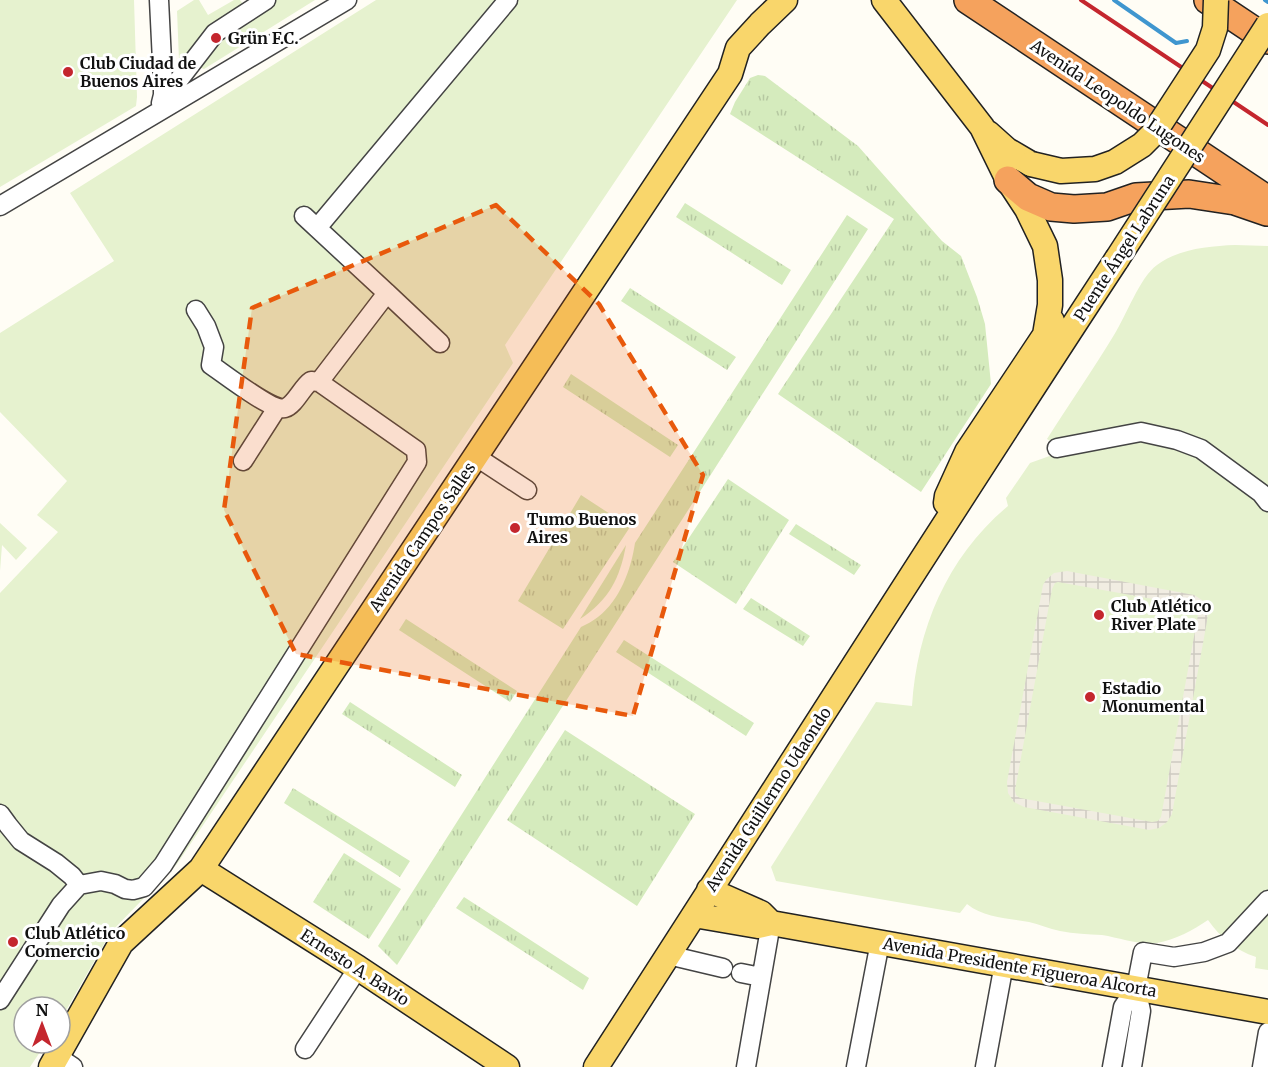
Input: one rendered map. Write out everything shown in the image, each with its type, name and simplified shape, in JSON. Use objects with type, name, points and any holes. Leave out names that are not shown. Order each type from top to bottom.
[{"type":"highway","name":"Avenida Leopoldo Lugones","points":[[968,0],[1268,200]]},
{"type":"highway","points":[[1208,0],[1268,40]]},
{"type":"highway","points":[[1008,180],[1028,197],[1051,207],[1074,209],[1107,207],[1136,197],[1189,194],[1236,201],[1268,213]]},
{"type":"main road","name":"Avenida Campos Salles","points":[[61,1064],[121,943],[201,869],[730,74],[738,48],[785,0]]},
{"type":"main road","points":[[884,0],[982,127],[1006,150],[1031,164],[1061,171],[1095,170],[1115,162],[1142,145],[1154,133],[1208,50],[1215,28],[1216,0]]},
{"type":"main road","name":"Puente Ángel Labruna","points":[[998,441],[1268,25]]},
{"type":"main road","points":[[982,127],[1008,180],[1027,209],[1045,246],[1050,280],[1050,305],[1045,335]]},
{"type":"main road","name":"Avenida Guillermo Udaondo","points":[[940,531],[947,496],[967,452],[1045,335],[1057,313]]},
{"type":"main road","name":"Avenida Guillermo Udaondo","points":[[596,1067],[998,441]]},
{"type":"main road","name":"Ernesto A. Bavio","points":[[201,869],[507,1067]]},
{"type":"main road","name":"Avenida Presidente Figueroa Alcorta","points":[[710,890],[761,913],[771,923]]},
{"type":"main road","name":"Avenida Presidente Figueroa Alcorta","points":[[694,915],[758,926],[771,923],[1268,1012]]},
{"type":"street","points":[[159,0],[163,82],[161,103]]},
{"type":"street","points":[[148,118],[155,113],[215,33],[266,0]]},
{"type":"street","points":[[0,206],[347,0]]},
{"type":"street","points":[[440,343],[310,222],[508,0]]},
{"type":"street","points":[[319,382],[387,293]]},
{"type":"street","points":[[0,1000],[61,905],[79,885],[101,881],[133,890],[144,887],[163,865],[417,462],[416,450],[319,382],[311,381],[291,404],[285,408],[277,408],[211,365],[214,347],[206,326],[196,310]]},
{"type":"street","points":[[243,461],[277,408]]},
{"type":"street","points":[[1057,448],[1141,432],[1177,440],[1201,449],[1261,493],[1268,502]]},
{"type":"street","points":[[475,456],[527,490]]},
{"type":"street","points":[[0,814],[21,841],[57,863],[79,885]]},
{"type":"street","points":[[1132,1067],[1141,1011],[1136,988],[1137,946],[1174,957],[1204,952],[1228,943],[1268,900]]},
{"type":"street","points":[[746,1067],[771,923]]},
{"type":"street","points":[[856,1067],[880,942]]},
{"type":"street","points":[[668,955],[723,968]]},
{"type":"street","points":[[985,1067],[1004,964]]},
{"type":"street","points":[[305,1049],[357,968]]},
{"type":"street","points":[[741,972],[761,977]]},
{"type":"street","points":[[1112,1067],[1123,1007],[1136,988]]},
{"type":"street","points":[[1262,1067],[1268,1032]]},
{"type":"highlighted area","points":[[496,205],[599,304],[703,475],[633,716],[296,654],[224,510],[252,308]]},
{"type":"green space","name":"Club Ciudad de Buenos Aires","points":[[0,0],[134,0],[137,97],[136,106],[0,187]]},
{"type":"green space","name":"Grün F.C.","points":[[194,0],[199,0],[208,15],[234,0],[240,0],[243,4],[249,0],[315,0],[204,69],[179,60],[177,11]]},
{"type":"green space","points":[[376,0],[737,0],[505,345],[513,363],[177,864],[111,932],[72,1000],[72,995],[12,995],[12,1055],[38,1055],[30,1067],[0,1067],[0,593],[58,532],[37,515],[67,481],[0,412],[0,333],[114,261],[70,193]]},
{"type":"green space","points":[[758,75],[765,76],[858,146],[942,241],[961,256],[985,324],[991,384],[921,492],[778,394],[894,219],[730,114],[750,78]]},
{"type":"green space","points":[[685,203],[791,270],[782,285],[676,217]]},
{"type":"green space","points":[[847,215],[868,229],[397,965],[378,946],[581,627],[606,610],[618,593],[631,564],[635,543]]},
{"type":"green space","name":"Club Atlético River Plate","points":[[1235,245],[1268,246],[1268,970],[1255,968],[1256,957],[1229,943],[1208,920],[1170,940],[1143,943],[1102,935],[1056,930],[1029,922],[989,915],[967,904],[960,913],[776,881],[771,867],[876,702],[912,706],[921,649],[939,596],[968,547],[1008,506],[1006,498],[1030,463],[1058,453],[1055,444],[1047,439],[1114,335],[1145,278],[1157,265],[1174,255],[1204,248]]},
{"type":"green space","points":[[630,288],[736,357],[727,370],[621,301]]},
{"type":"green space","points":[[571,374],[678,445],[670,457],[563,387]]},
{"type":"green space","points":[[728,479],[789,520],[736,604],[673,562]]},
{"type":"green space","points":[[581,495],[630,527],[563,629],[518,601]]},
{"type":"green space","points":[[0,523],[27,548],[16,560],[2,545],[0,571]]},
{"type":"green space","points":[[796,524],[861,565],[854,575],[789,534]]},
{"type":"green space","points":[[626,545],[612,587],[599,604],[580,619]]},
{"type":"green space","points":[[751,598],[810,636],[803,646],[743,609]]},
{"type":"green space","points":[[406,619],[517,691],[510,702],[399,630]]},
{"type":"green space","points":[[624,640],[754,723],[746,736],[616,652]]},
{"type":"green space","points":[[350,702],[462,775],[455,787],[342,714]]},
{"type":"green space","points":[[565,730],[695,814],[637,906],[507,820]]},
{"type":"green space","points":[[293,788],[410,861],[400,877],[284,803]]},
{"type":"green space","points":[[344,853],[401,889],[369,939],[313,902]]},
{"type":"green space","points":[[464,897],[589,978],[583,990],[456,908]]},
{"type":"shaded area","points":[[1067,571],[1194,595],[1207,607],[1207,621],[1172,814],[1159,828],[1149,830],[1024,807],[1014,802],[1008,793],[1007,782],[1043,585],[1054,573]],"holes":[[[1055,583],[1192,606],[1197,609],[1198,615],[1161,817],[1158,821],[1152,822],[1020,798],[1016,795],[1015,790],[1052,589]]]},
{"type":"waterway","points":[[1114,0],[1176,43],[1187,41]]},
{"type":"railway","points":[[1081,0],[1268,125]]},
{"type":"place","name":"Grün F.C.","points":[[216,38]]},
{"type":"place","name":"Club Ciudad de Buenos Aires","points":[[68,72]]},
{"type":"place","name":"Tumo Buenos Aires","points":[[515,528]]},
{"type":"place","name":"Club Atlético River Plate","points":[[1099,615]]},
{"type":"place","name":"Estadio Monumental","points":[[1090,697]]},
{"type":"place","name":"Club Atlético Comercio","points":[[13,942]]}]
